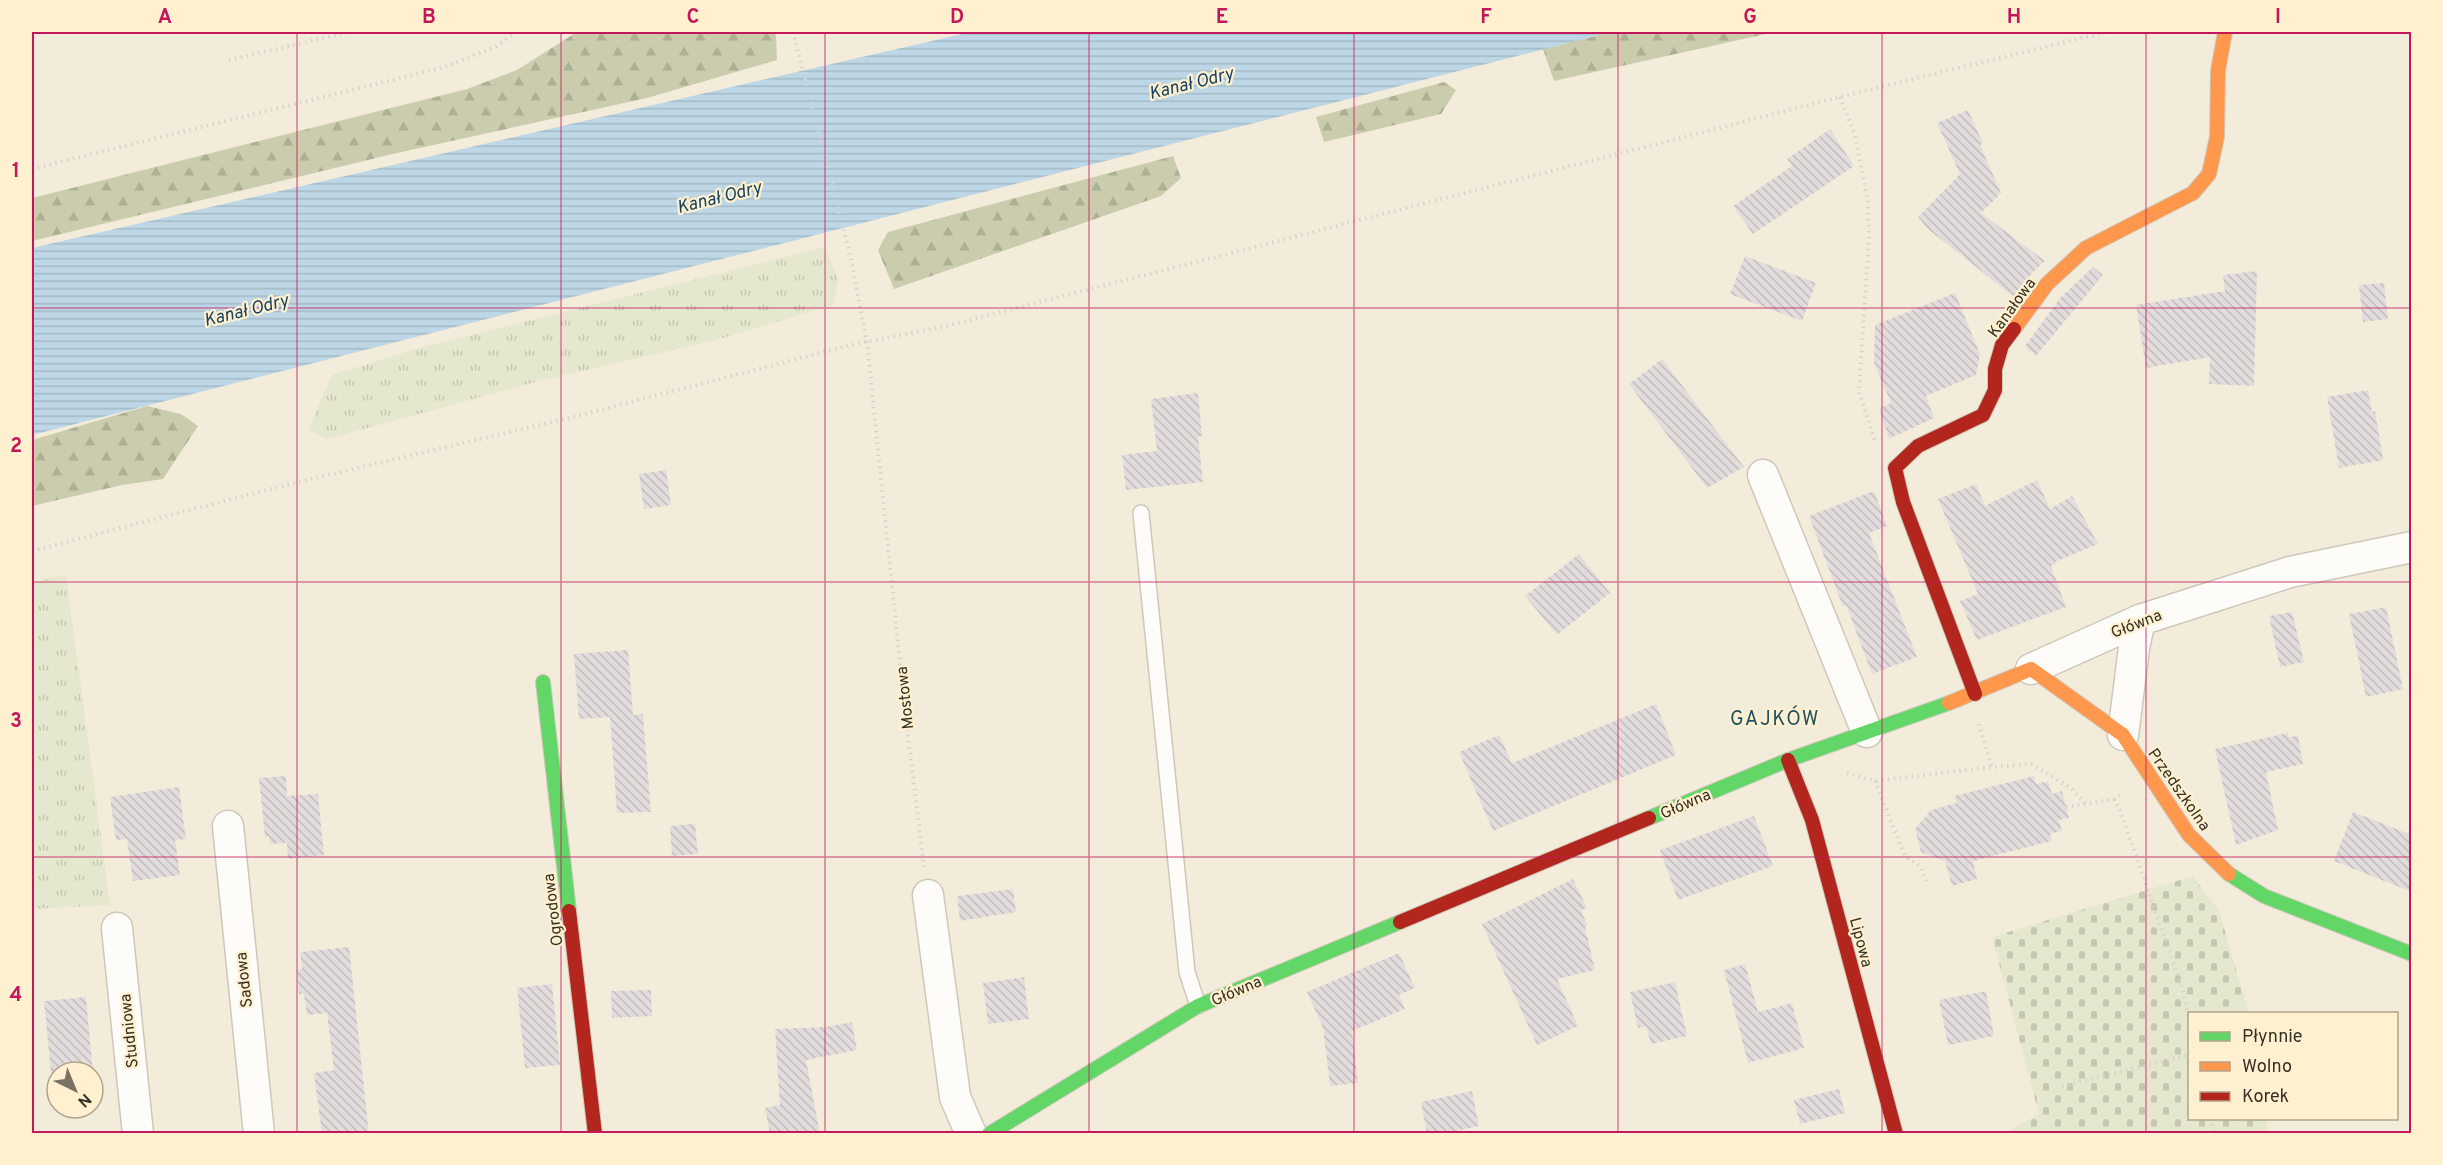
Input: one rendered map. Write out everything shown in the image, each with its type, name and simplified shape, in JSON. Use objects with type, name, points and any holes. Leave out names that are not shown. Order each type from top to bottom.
[{"type":"street","name":"Kanałowa","points":[[1895,468],[1918,446],[1983,415],[1995,390],[1995,369],[2002,345],[2047,284],[2086,248],[2193,193],[2209,174],[2217,137],[2218,71],[2225,32]]},
{"type":"street","points":[[1895,468],[1903,502],[1975,694]]},
{"type":"street","points":[[1763,475],[1867,732]]},
{"type":"street","name":"Główna","points":[[989,1134],[1198,1006],[1788,760],[1975,694],[2140,620],[2290,572],[2412,547]]},
{"type":"street","points":[[2123,735],[2134,648],[2140,620]]},
{"type":"street","name":"Przedszkolna","points":[[2031,669],[2123,735],[2189,835],[2234,878],[2264,896],[2412,954]]},
{"type":"street","name":"Ogrodowa","points":[[543,682],[595,1134]]},
{"type":"street","name":"Lipowa","points":[[1788,760],[1812,820],[1896,1134]]},
{"type":"street","name":"Sadowa","points":[[228,826],[259,1134]]},
{"type":"street","points":[[928,895],[955,1097],[971,1134]]},
{"type":"street","name":"Studniowa","points":[[117,928],[138,1134]]},
{"type":"lane","points":[[1141,513],[1187,972],[1198,1006]]},
{"type":"path","points":[[229,60],[350,32]]},
{"type":"path","points":[[32,169],[445,67],[497,46],[516,32]]},
{"type":"path","name":"Mostowa","points":[[794,32],[851,259],[867,342],[905,711],[928,895]]},
{"type":"path","points":[[32,551],[290,484],[573,417],[867,342],[946,326],[1840,97],[2106,32]]},
{"type":"path","points":[[1840,97],[1855,135],[1868,201],[1869,236],[1859,392],[1874,441],[1895,468]]},
{"type":"path","points":[[1977,720],[1992,767]]},
{"type":"path","points":[[1843,772],[1875,781],[2031,764],[2071,788],[2086,804]]},
{"type":"path","points":[[1875,781],[1905,856],[1920,866],[1927,881]]},
{"type":"path","points":[[2066,807],[2114,799],[2120,810],[2182,988],[2188,1014]]},
{"type":"path","points":[[2062,1086],[2188,1055]]},
{"type":"green space","points":[[577,32],[771,32],[776,35],[777,60],[647,98],[397,153],[32,241],[32,198],[467,89],[517,70]]},
{"type":"green space","points":[[1611,32],[1775,32],[1554,81],[1543,49]]},
{"type":"green space","points":[[1444,82],[1456,90],[1441,114],[1324,142],[1316,117]]},
{"type":"green space","points":[[1173,156],[1181,178],[1161,196],[894,289],[878,250],[888,232]]},
{"type":"green space","points":[[825,247],[838,280],[833,305],[716,340],[543,380],[327,439],[308,430],[332,375],[422,347]]},
{"type":"green space","points":[[147,406],[181,414],[198,426],[163,479],[122,485],[32,506],[32,440]]},
{"type":"green space","points":[[66,574],[110,905],[32,909],[32,583]]},
{"type":"green space","points":[[2193,876],[2219,911],[2249,1012],[2188,1012],[2188,1120],[2266,1120],[2268,1133],[2005,1133],[2039,1114],[1992,937]]},
{"type":"water","name":"Kanał Odry","points":[[971,32],[1611,32],[32,435],[32,248]]},
{"type":"building","points":[[1968,110],[2001,193],[1981,213],[2045,261],[2032,273],[2014,297],[1928,229],[1918,217],[1960,174],[1937,123]]},
{"type":"building","points":[[1830,129],[1854,166],[1753,234],[1733,206],[1792,166],[1787,159]]},
{"type":"building","points":[[1745,256],[1816,283],[1802,321],[1730,294]]},
{"type":"building","points":[[2093,267],[2103,275],[2036,356],[2025,346],[2061,297]]},
{"type":"building","points":[[2257,271],[2254,386],[2209,384],[2210,357],[2146,368],[2136,305],[2225,291],[2223,275]]},
{"type":"building","points":[[2384,283],[2388,319],[2363,322],[2359,285]]},
{"type":"building","points":[[1955,293],[1980,354],[1976,375],[1926,396],[1934,418],[1889,439],[1879,408],[1891,403],[1874,363],[1875,325]]},
{"type":"building","points":[[1662,359],[1744,467],[1707,488],[1629,384]]},
{"type":"building","points":[[2368,390],[2372,412],[2375,411],[2383,460],[2339,468],[2327,397]]},
{"type":"building","points":[[1198,393],[1202,436],[1198,437],[1203,482],[1126,490],[1122,455],[1157,451],[1151,399]]},
{"type":"building","points":[[666,470],[671,505],[644,509],[639,474]]},
{"type":"building","points":[[2037,480],[2050,509],[2072,496],[2098,544],[2055,562],[2056,565],[2051,566],[2066,607],[1977,640],[1960,601],[1978,594],[1938,499],[1976,484],[1985,506]]},
{"type":"building","points":[[1874,491],[1887,526],[1869,533],[1917,657],[1872,674],[1846,605],[1843,607],[1809,516]]},
{"type":"building","points":[[1579,554],[1610,593],[1557,635],[1525,596]]},
{"type":"building","points":[[2386,607],[2403,689],[2366,697],[2349,614]]},
{"type":"building","points":[[2292,612],[2304,662],[2280,667],[2269,616]]},
{"type":"building","points":[[628,650],[633,715],[643,714],[651,812],[617,813],[610,717],[579,719],[574,654]]},
{"type":"building","points":[[1656,704],[1676,755],[1493,831],[1459,752],[1499,735],[1512,763]]},
{"type":"building","points":[[2288,733],[2289,737],[2298,736],[2303,764],[2266,772],[2278,830],[2236,845],[2215,749]]},
{"type":"building","points":[[286,776],[287,796],[318,794],[324,855],[288,859],[287,843],[270,844],[269,836],[265,837],[259,778]]},
{"type":"building","points":[[2034,776],[2036,784],[2048,781],[2052,794],[2062,791],[2069,818],[2059,820],[2062,831],[2050,834],[2052,841],[1973,861],[1977,879],[1952,886],[1945,861],[1921,852],[1915,829],[1931,810],[1957,803],[1954,796]]},
{"type":"building","points":[[179,787],[186,839],[175,840],[180,875],[133,881],[127,839],[116,840],[110,797]]},
{"type":"building","points":[[2353,812],[2412,835],[2412,892],[2334,861]]},
{"type":"building","points":[[1754,816],[1773,866],[1678,900],[1660,850]]},
{"type":"building","points":[[695,824],[698,854],[672,856],[670,826]]},
{"type":"building","points":[[1573,879],[1587,908],[1581,910],[1587,925],[1585,926],[1595,970],[1557,979],[1578,1026],[1537,1045],[1482,924]]},
{"type":"building","points":[[1013,889],[1016,912],[960,921],[957,896]]},
{"type":"building","points":[[349,947],[369,1134],[322,1134],[314,1073],[334,1070],[327,1013],[307,1015],[304,994],[299,994],[297,969],[302,969],[300,952]]},
{"type":"building","points":[[1399,953],[1415,988],[1399,995],[1405,1009],[1352,1031],[1358,1083],[1330,1086],[1323,1028],[1307,992]]},
{"type":"building","points":[[1745,964],[1758,1012],[1792,1003],[1804,1048],[1748,1063],[1724,970]]},
{"type":"building","points":[[1024,977],[1029,1019],[988,1024],[983,983]]},
{"type":"building","points":[[1675,982],[1687,1036],[1651,1044],[1646,1026],[1638,1028],[1630,992]]},
{"type":"building","points":[[552,984],[560,1065],[525,1068],[517,988]]},
{"type":"building","points":[[651,990],[652,1016],[612,1018],[611,991]]},
{"type":"building","points":[[1986,991],[1994,1036],[1948,1045],[1939,1000]]},
{"type":"building","points":[[86,997],[92,1060],[50,1060],[44,1001]]},
{"type":"building","points":[[852,1022],[857,1050],[806,1060],[820,1134],[770,1134],[765,1108],[780,1105],[775,1029],[825,1027]]},
{"type":"building","points":[[1839,1089],[1845,1113],[1800,1124],[1794,1100]]},
{"type":"building","points":[[1472,1091],[1479,1126],[1443,1134],[1427,1134],[1421,1102]]},
{"type":"traffic: fast","points":[[543,682],[569,911]]},
{"type":"traffic: fast","points":[[1649,818],[1788,760],[1949,703]]},
{"type":"traffic: fast","points":[[2229,874],[2264,896],[2412,954]]},
{"type":"traffic: fast","points":[[989,1134],[1198,1006],[1400,922]]},
{"type":"traffic: slow","points":[[2014,329],[2047,284],[2086,248],[2193,193],[2209,174],[2217,137],[2218,71],[2225,32]]},
{"type":"traffic: slow","points":[[1949,703],[2031,669],[2123,735],[2189,835],[2229,874]]},
{"type":"traffic: jam","points":[[1975,694],[1903,502],[1895,468],[1918,446],[1983,415],[1995,390],[1995,369],[2002,345],[2014,329]]},
{"type":"traffic: jam","points":[[1788,760],[1812,820],[1896,1134]]},
{"type":"traffic: jam","points":[[1400,922],[1649,818]]},
{"type":"traffic: jam","points":[[569,911],[595,1134]]},
{"type":"district","name":"GAJKÓW","points":[[1775,718]]}]
